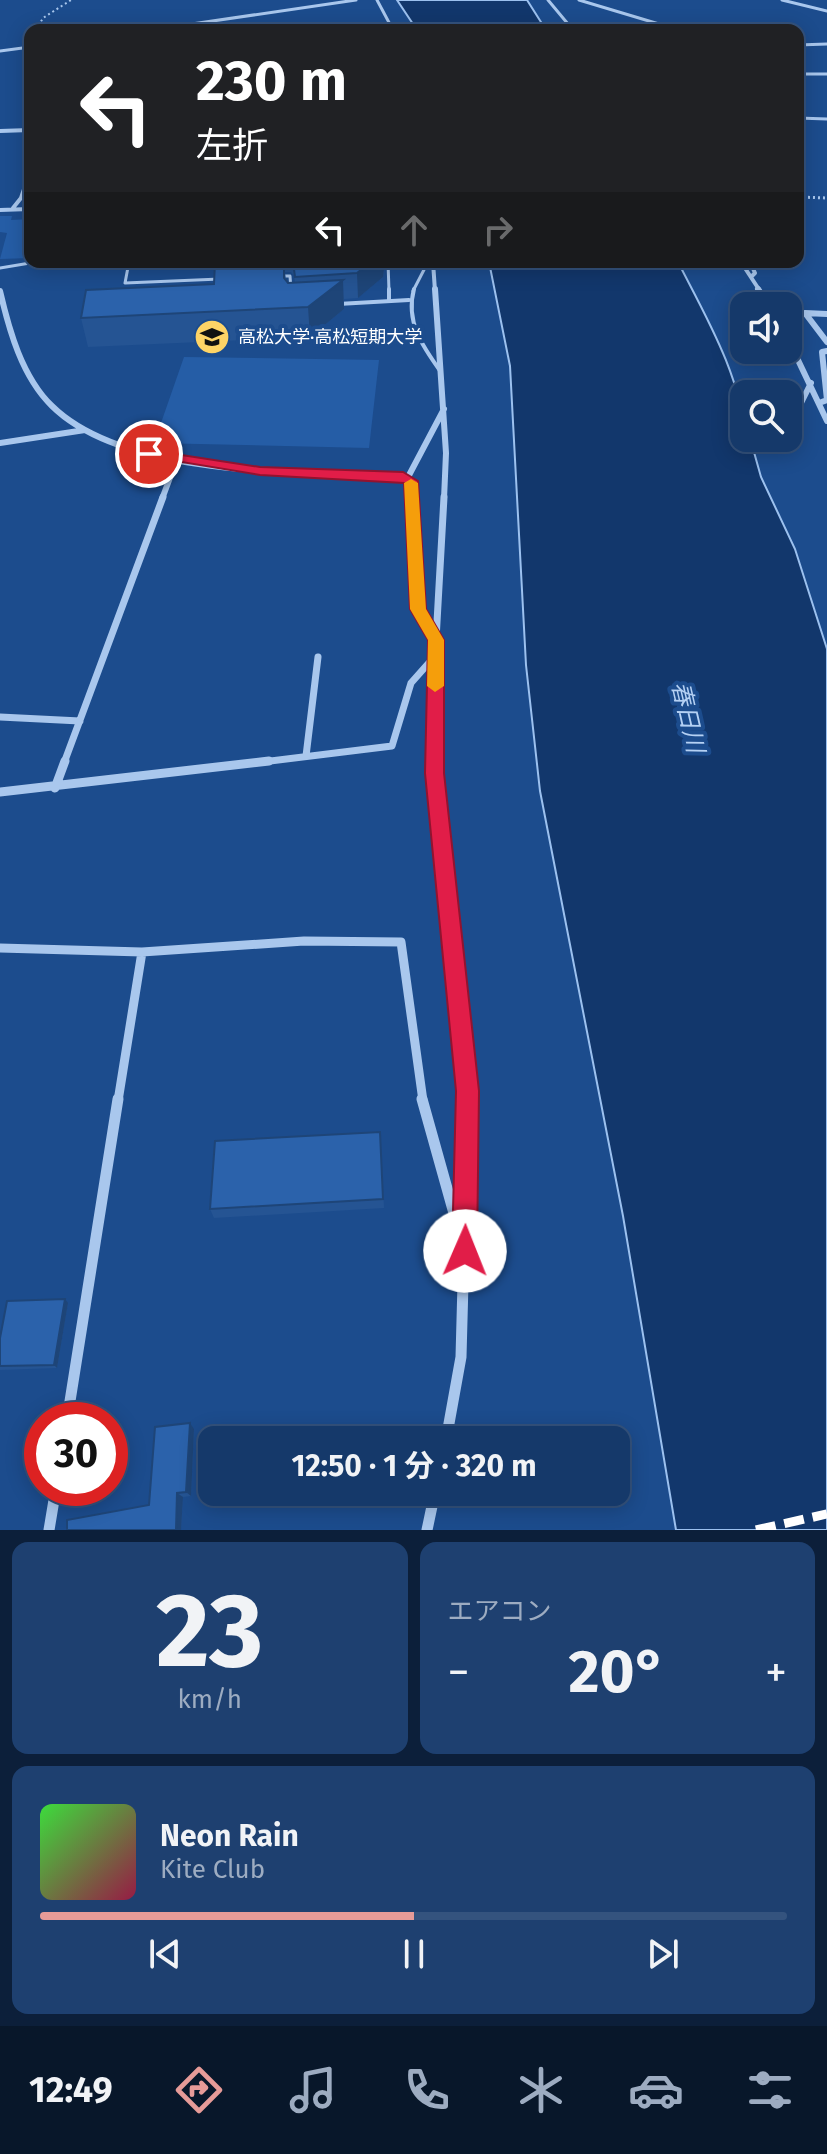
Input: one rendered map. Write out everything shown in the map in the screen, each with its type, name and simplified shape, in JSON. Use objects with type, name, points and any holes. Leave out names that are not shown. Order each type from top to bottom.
[{"type":"street","points":[[192,24],[356,0]]},
{"type":"street","points":[[377,0],[390,24]]},
{"type":"street","points":[[548,0],[568,24]]},
{"type":"street","points":[[560,0],[561,15]]},
{"type":"street","points":[[579,0],[659,24]]},
{"type":"street","points":[[782,0],[827,11]]},
{"type":"street","points":[[804,45],[827,44]]},
{"type":"street","points":[[0,51],[24,48]]},
{"type":"street","points":[[804,74],[827,74]]},
{"type":"street","points":[[820,74],[827,83]]},
{"type":"street","points":[[804,118],[827,119]]},
{"type":"street","points":[[0,131],[24,130]]},
{"type":"street","points":[[13,208],[24,189]]},
{"type":"street","points":[[0,210],[24,209]]},
{"type":"street","points":[[432,268],[446,453],[436,640],[434,773],[468,1091],[461,1357],[449,1426]]},
{"type":"street","points":[[745,268],[760,292]]},
{"type":"street","points":[[751,277],[755,273],[753,268]]},
{"type":"street","points":[[0,291],[7,326],[20,356],[53,406],[85,430],[149,454],[177,459],[260,471],[411,481],[418,609],[436,640]]},
{"type":"street","points":[[827,314],[805,313],[827,342]]},
{"type":"street","points":[[819,403],[827,400],[822,352],[827,351]]},
{"type":"street","points":[[801,364],[827,421]]},
{"type":"street","points":[[802,401],[811,383]]},
{"type":"street","points":[[407,479],[444,409]]},
{"type":"street","points":[[0,443],[85,430]]},
{"type":"street","points":[[55,788],[177,459]]},
{"type":"street","points":[[0,792],[142,780],[186,770],[392,746],[411,683],[436,655]]},
{"type":"street","points":[[306,756],[318,657]]},
{"type":"street","points":[[0,717],[80,721]]},
{"type":"street","points":[[0,948],[142,952],[304,941],[401,942],[422,1097],[465,1251]]},
{"type":"street","points":[[70,1402],[142,952]]},
{"type":"street","points":[[49,1530],[53,1506]]},
{"type":"street","points":[[427,1530],[432,1506]]},
{"type":"lane","points":[[0,268],[24,264]]},
{"type":"lane","points":[[128,268],[125,283],[230,278]]},
{"type":"lane","points":[[388,268],[389,300]]},
{"type":"lane","points":[[426,268],[413,282],[409,300],[418,340],[441,372]]},
{"type":"lane","points":[[275,277],[290,276],[291,292]]},
{"type":"lane","points":[[334,304],[409,300]]},
{"type":"path","points":[[40,24],[43,18],[71,0]]},
{"type":"path","points":[[804,197],[827,198]]},
{"type":"shaded area","points":[[0,216],[12,216],[11,220],[24,219],[24,258],[0,259],[7,233],[0,232]]},
{"type":"shaded area","points":[[184,357],[379,360],[369,448],[154,443]]},
{"type":"water","points":[[397,0],[527,0],[542,24],[413,24]]},
{"type":"water","name":"春日川","points":[[490,268],[681,268],[721,348],[733,380],[730,380],[730,452],[754,452],[761,477],[795,549],[827,649],[827,1530],[676,1530],[623,1216],[540,791],[526,665],[510,366]]},
{"type":"building","points":[[215,268],[284,268],[284,278],[288,283],[343,280],[308,307],[81,318],[86,290],[214,284]]},
{"type":"building","points":[[294,268],[363,268],[357,273],[295,277]]},
{"type":"building","points":[[380,1132],[383,1199],[210,1209],[215,1141]]},
{"type":"building","points":[[65,1299],[54,1365],[0,1366],[0,1338],[7,1301]]},
{"type":"building","points":[[190,1423],[186,1492],[177,1493],[176,1530],[67,1530],[67,1520],[149,1505],[155,1427]]},
{"type":"railway","points":[[756,1530],[827,1514]]},
{"type":"slow traffic","points":[[411,483],[418,609],[436,640],[435,686]]},
{"type":"place","name":"高松大学·高松短期大学","points":[[212,337]]},
{"type":"route","points":[[149,454],[260,471],[403,476],[411,481],[418,609],[436,640],[434,773],[468,1091],[465,1251]]}]
